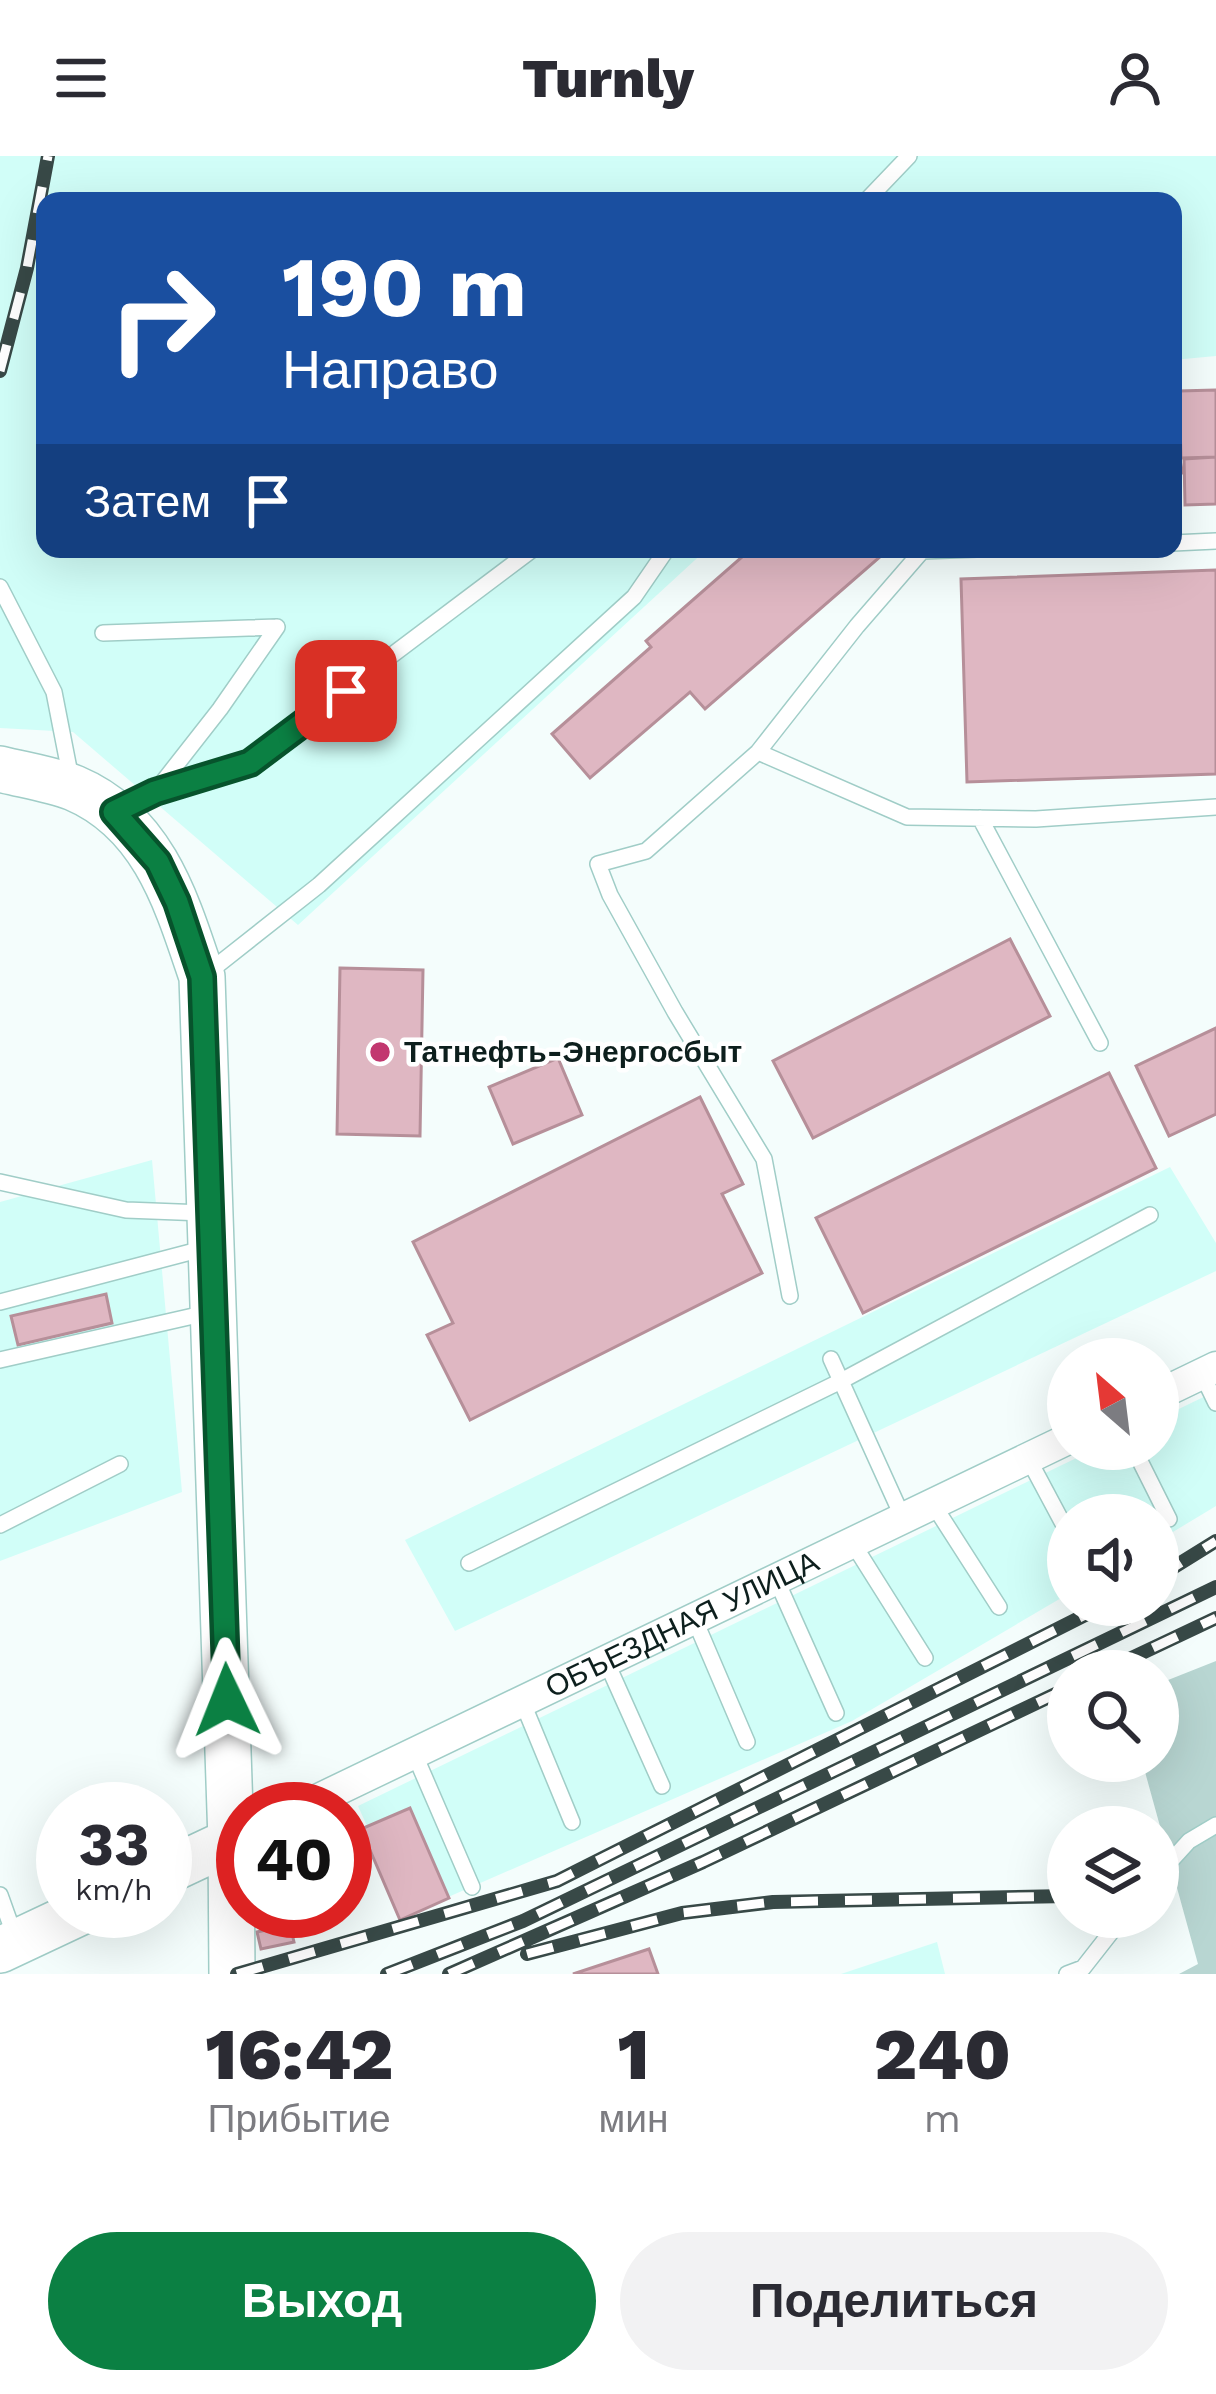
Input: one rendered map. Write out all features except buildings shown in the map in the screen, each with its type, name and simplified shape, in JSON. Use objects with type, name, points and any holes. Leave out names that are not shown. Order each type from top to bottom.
[{"type":"street","points":[[0,770],[73,788],[114,812],[158,862],[202,977],[235,1782]]},
{"type":"street","points":[[1179,1385],[1209,1371]]},
{"type":"street","name":"ОБЪЕЗДНАЯ УЛИЦА","points":[[354,1782],[1047,1448]]},
{"type":"street","points":[[8,1946],[36,1933]]},
{"type":"street","points":[[232,1974],[233,1938]]},
{"type":"lane","points":[[875,192],[909,156]]},
{"type":"lane","points":[[1182,543],[1216,541]]},
{"type":"lane","points":[[114,812],[155,792],[250,763],[521,558]]},
{"type":"lane","points":[[202,977],[319,885],[634,597],[661,558]]},
{"type":"lane","points":[[790,1296],[764,1159],[675,1012],[610,895],[598,863],[646,851],[758,752],[916,558]]},
{"type":"lane","points":[[0,586],[54,692],[73,788]]},
{"type":"lane","points":[[103,633],[277,628],[155,792]]},
{"type":"lane","points":[[758,752],[907,817],[1036,819],[1216,807]]},
{"type":"lane","points":[[980,818],[1100,1043]]},
{"type":"lane","points":[[0,1181],[211,1230]]},
{"type":"lane","points":[[469,1563],[841,1381],[1150,1215]]},
{"type":"lane","points":[[0,1302],[211,1230]]},
{"type":"lane","points":[[0,1359],[214,1312]]},
{"type":"lane","points":[[831,1359],[903,1518]]},
{"type":"lane","points":[[1209,1371],[1216,1403]]},
{"type":"lane","points":[[1028,1458],[1047,1494]]},
{"type":"lane","points":[[0,1525],[120,1464]]},
{"type":"lane","points":[[933,1504],[999,1607]]},
{"type":"lane","points":[[852,1542],[925,1658]]},
{"type":"lane","points":[[776,1580],[836,1713]]},
{"type":"lane","points":[[694,1618],[747,1742]]},
{"type":"lane","points":[[606,1661],[662,1786]]},
{"type":"lane","points":[[522,1701],[572,1822]]},
{"type":"lane","points":[[415,1753],[472,1887]]},
{"type":"lane","points":[[1179,1853],[1216,1826]]},
{"type":"lane","points":[[0,1895],[8,1946]]},
{"type":"lane","points":[[1067,1974],[1083,1969],[1107,1938]]},
{"type":"shaded area","points":[[0,156],[1216,156],[1216,356],[1182,359],[1182,192],[36,192],[36,558],[697,558],[298,925],[73,732],[0,728]]},
{"type":"shaded area","points":[[152,1160],[182,1492],[0,1561],[0,1202]]},
{"type":"shaded area","points":[[1170,1167],[1216,1243],[1216,1271],[1074,1338],[1047,1338],[1047,1351],[455,1631],[405,1540]]},
{"type":"shaded area","points":[[1216,1391],[1216,1506],[1179,1528],[1179,1494],[1047,1494],[1047,1606],[852,1721],[407,1915],[372,1837],[372,1799],[1052,1470],[1179,1470],[1179,1409]]},
{"type":"shaded area","points":[[1216,1661],[1216,1974],[1179,1974],[1198,1964],[1179,1895],[1179,1806],[1154,1806],[1148,1782],[1179,1782],[1179,1676]]},
{"type":"shaded area","points":[[937,1942],[945,1974],[841,1974]]},
{"type":"railway","points":[[41,192],[48,156]]},
{"type":"railway","points":[[0,371],[36,220]]},
{"type":"railway","points":[[1179,1564],[1216,1541]]},
{"type":"railway","points":[[387,1974],[523,1921],[1216,1587]]},
{"type":"railway","points":[[1148,1650],[1216,1618]]},
{"type":"railway","points":[[237,1974],[557,1881],[1063,1626]]},
{"type":"railway","points":[[449,1974],[703,1862],[1047,1698]]},
{"type":"railway","points":[[527,1954],[682,1913],[773,1902],[1047,1896]]},
{"type":"place","name":"Татнефть-Энергосбыт","points":[[380,1052]]},
{"type":"route","points":[[227,1700],[202,977],[158,862],[114,812],[155,792],[250,763],[346,691]]}]
